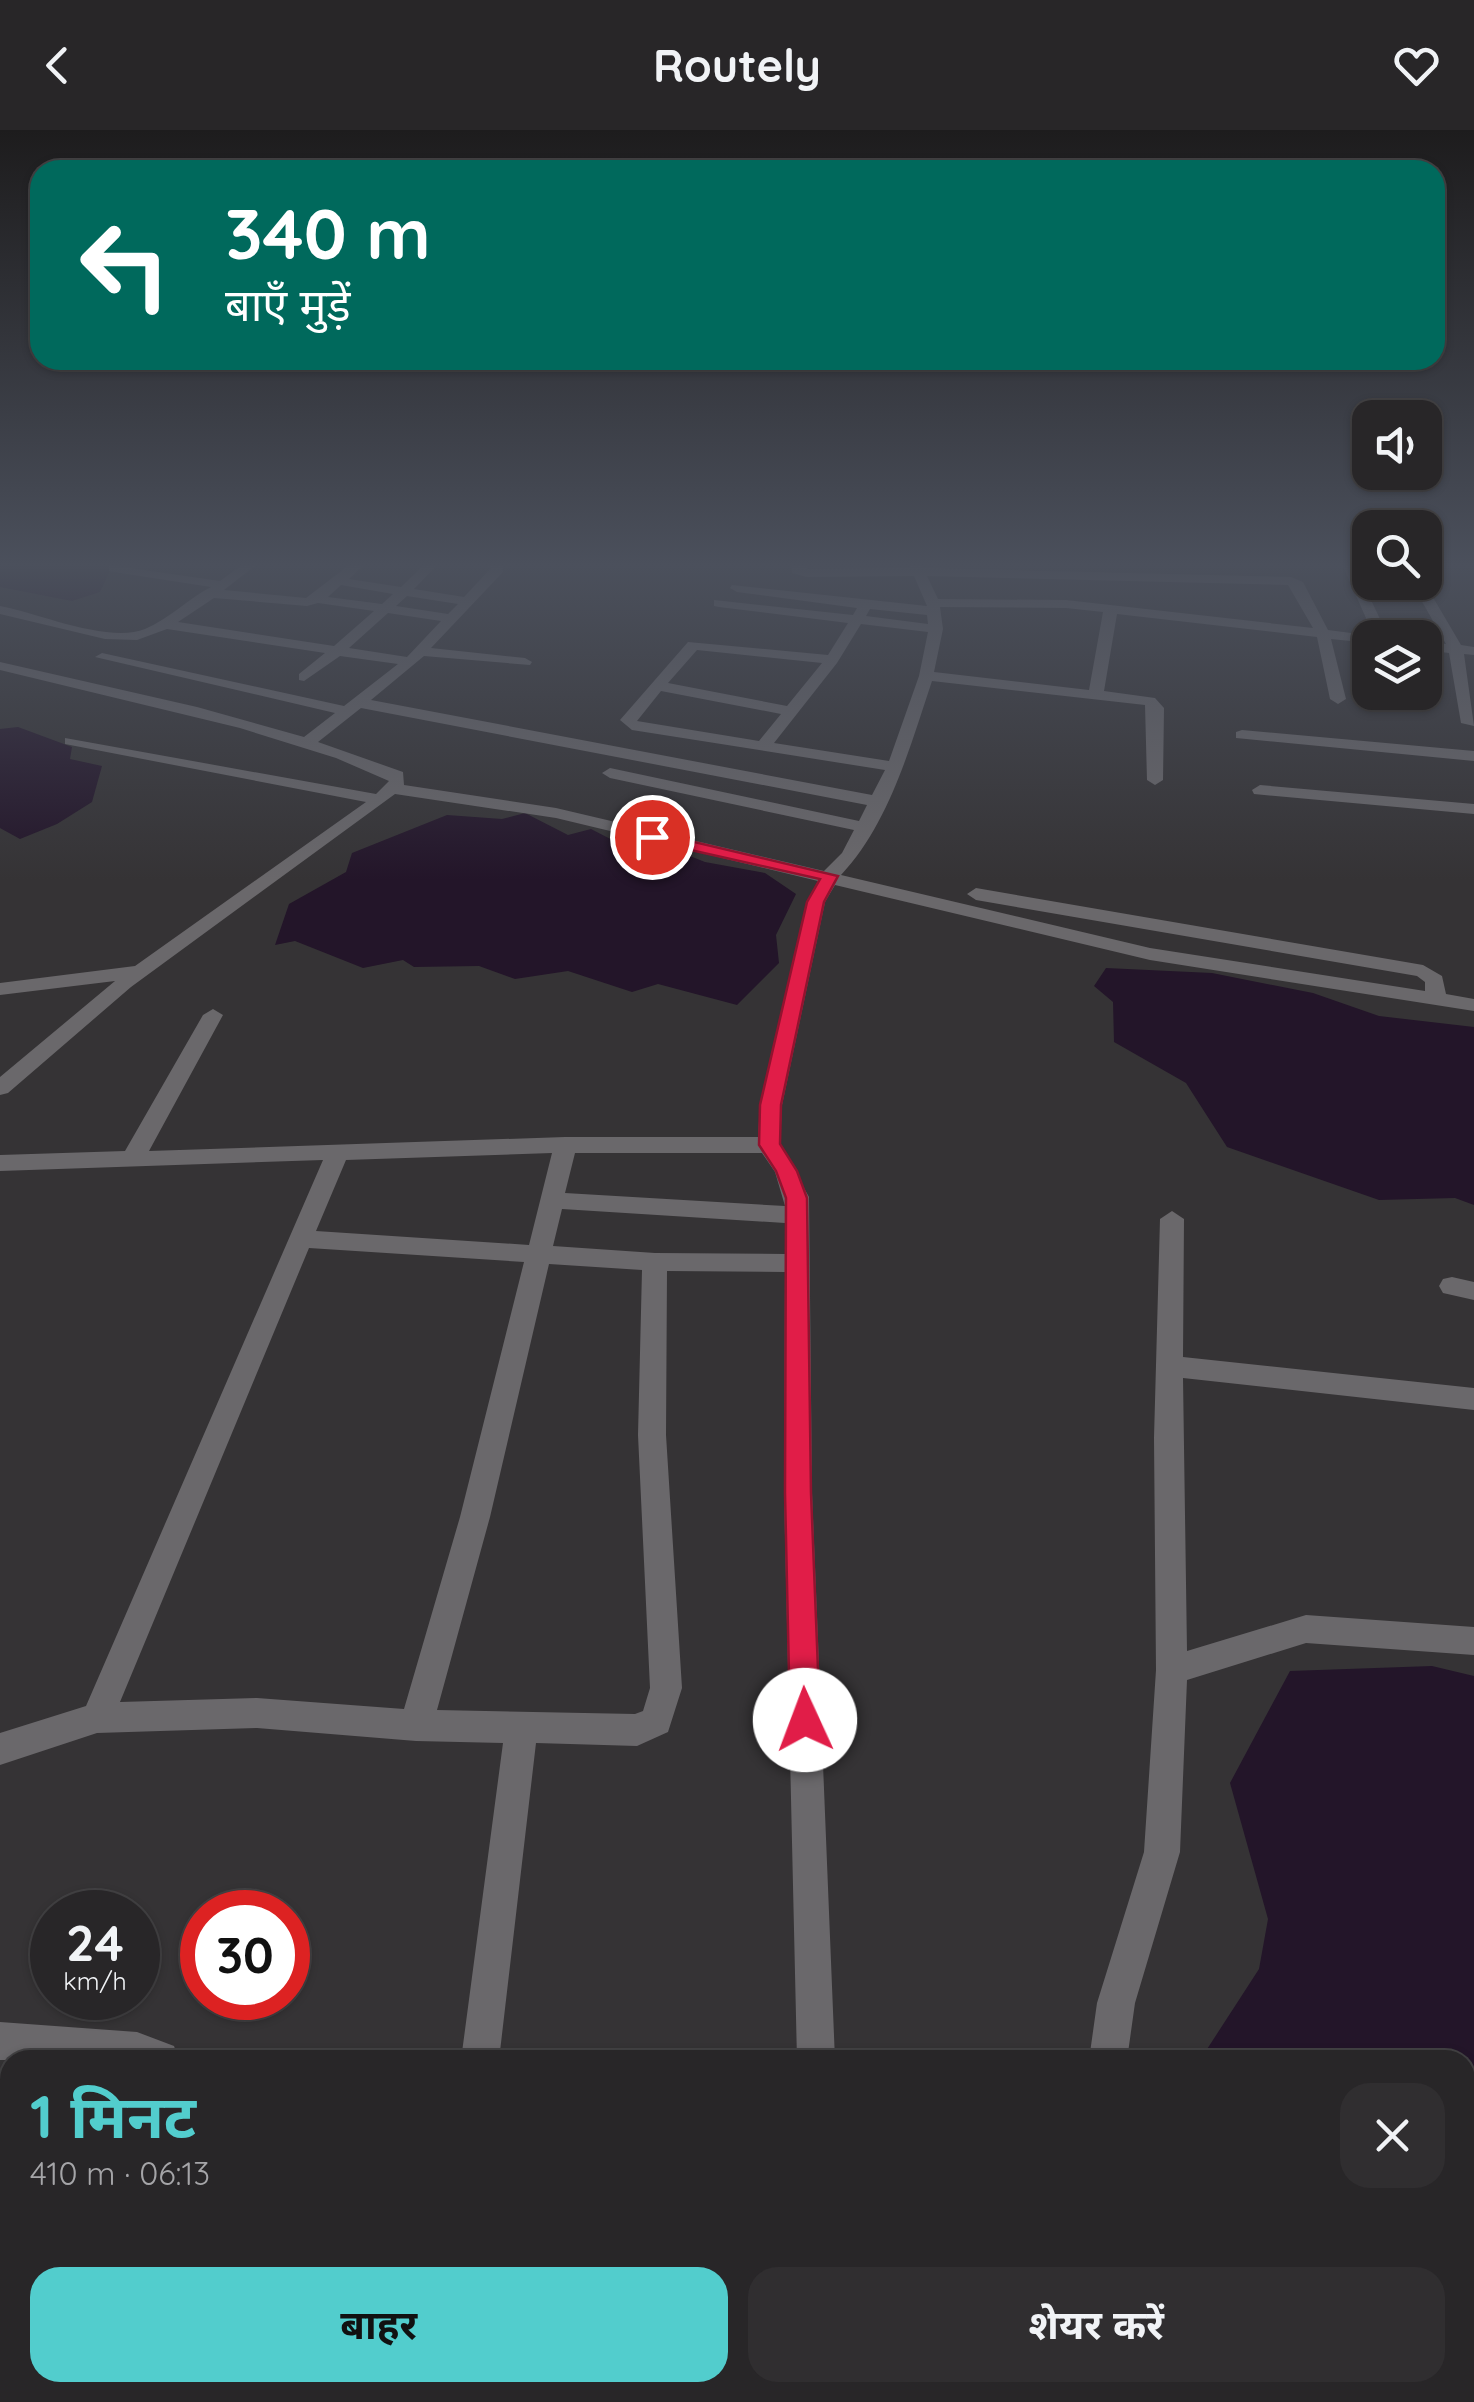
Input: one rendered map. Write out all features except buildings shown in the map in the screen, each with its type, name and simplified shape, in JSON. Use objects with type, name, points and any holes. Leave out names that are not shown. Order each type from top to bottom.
[{"type":"street","points":[[0,1088],[140,971],[388,794],[397,776],[309,741],[154,699],[9,668]]},
{"type":"street","points":[[167,668],[363,701],[875,803]]},
{"type":"street","points":[[304,677],[315,668]]},
{"type":"street","points":[[309,741],[401,668]]},
{"type":"street","points":[[672,668],[629,722],[895,767]]},
{"type":"street","points":[[765,744],[826,668]]},
{"type":"street","points":[[816,2050],[798,1493],[797,1216],[792,1184],[769,1145],[770,1105],[816,902],[830,876],[850,855],[895,767],[928,668]]},
{"type":"street","points":[[1096,694],[1100,668]]},
{"type":"street","points":[[1331,668],[1338,699]]},
{"type":"street","points":[[1459,668],[1469,723]]},
{"type":"street","points":[[926,676],[1154,703],[1156,780]]},
{"type":"street","points":[[658,686],[791,711]]},
{"type":"street","points":[[1242,735],[1474,756]]},
{"type":"street","points":[[71,740],[151,762],[556,814],[1150,954],[1474,1006]]},
{"type":"street","points":[[610,773],[875,803]]},
{"type":"street","points":[[1260,790],[1474,810]]},
{"type":"street","points":[[972,893],[1104,919],[1423,971],[1434,980],[1436,998]]},
{"type":"street","points":[[0,989],[140,971]]},
{"type":"street","points":[[133,1158],[213,1015]]},
{"type":"street","points":[[0,1163],[565,1144],[769,1145]]},
{"type":"street","points":[[416,1725],[475,1516],[565,1144]]},
{"type":"street","points":[[98,1718],[338,1152]]},
{"type":"street","points":[[551,1200],[797,1216]]},
{"type":"street","points":[[1109,2050],[1116,2003],[1162,1852],[1172,1670],[1168,1438],[1172,1219]]},
{"type":"street","points":[[302,1240],[655,1262],[797,1263]]},
{"type":"street","points":[[0,1749],[98,1718],[257,1713],[416,1725],[637,1730],[656,1721],[666,1688],[652,1435],[655,1262]]},
{"type":"street","points":[[1171,1366],[1474,1399]]},
{"type":"street","points":[[1172,1670],[1306,1629],[1474,1641]]},
{"type":"street","points":[[481,2050],[521,1727]]},
{"type":"street","points":[[0,2041],[122,2050]]},
{"type":"shaded area","points":[[18,727],[72,747],[70,759],[102,766],[92,802],[57,824],[20,839],[0,828],[0,729]]},
{"type":"shaded area","points":[[525,813],[568,835],[591,829],[624,846],[647,839],[705,862],[765,873],[796,894],[776,935],[779,963],[737,1005],[658,984],[632,992],[568,971],[515,979],[479,966],[414,967],[403,960],[363,968],[295,941],[275,945],[289,904],[346,872],[352,853],[447,815],[502,819]]},
{"type":"shaded area","points":[[1106,968],[1212,973],[1313,993],[1379,1016],[1474,1027],[1474,1205],[1455,1198],[1379,1200],[1227,1147],[1186,1083],[1114,1042],[1113,1002],[1094,986]]},
{"type":"shaded area","points":[[1432,1666],[1474,1676],[1474,2050],[1206,2050],[1259,1969],[1268,1919],[1230,1783],[1290,1671]]},
{"type":"route","points":[[652,837],[830,876],[816,902],[770,1105],[769,1145],[786,1171],[796,1198],[798,1493],[805,1720]]}]
